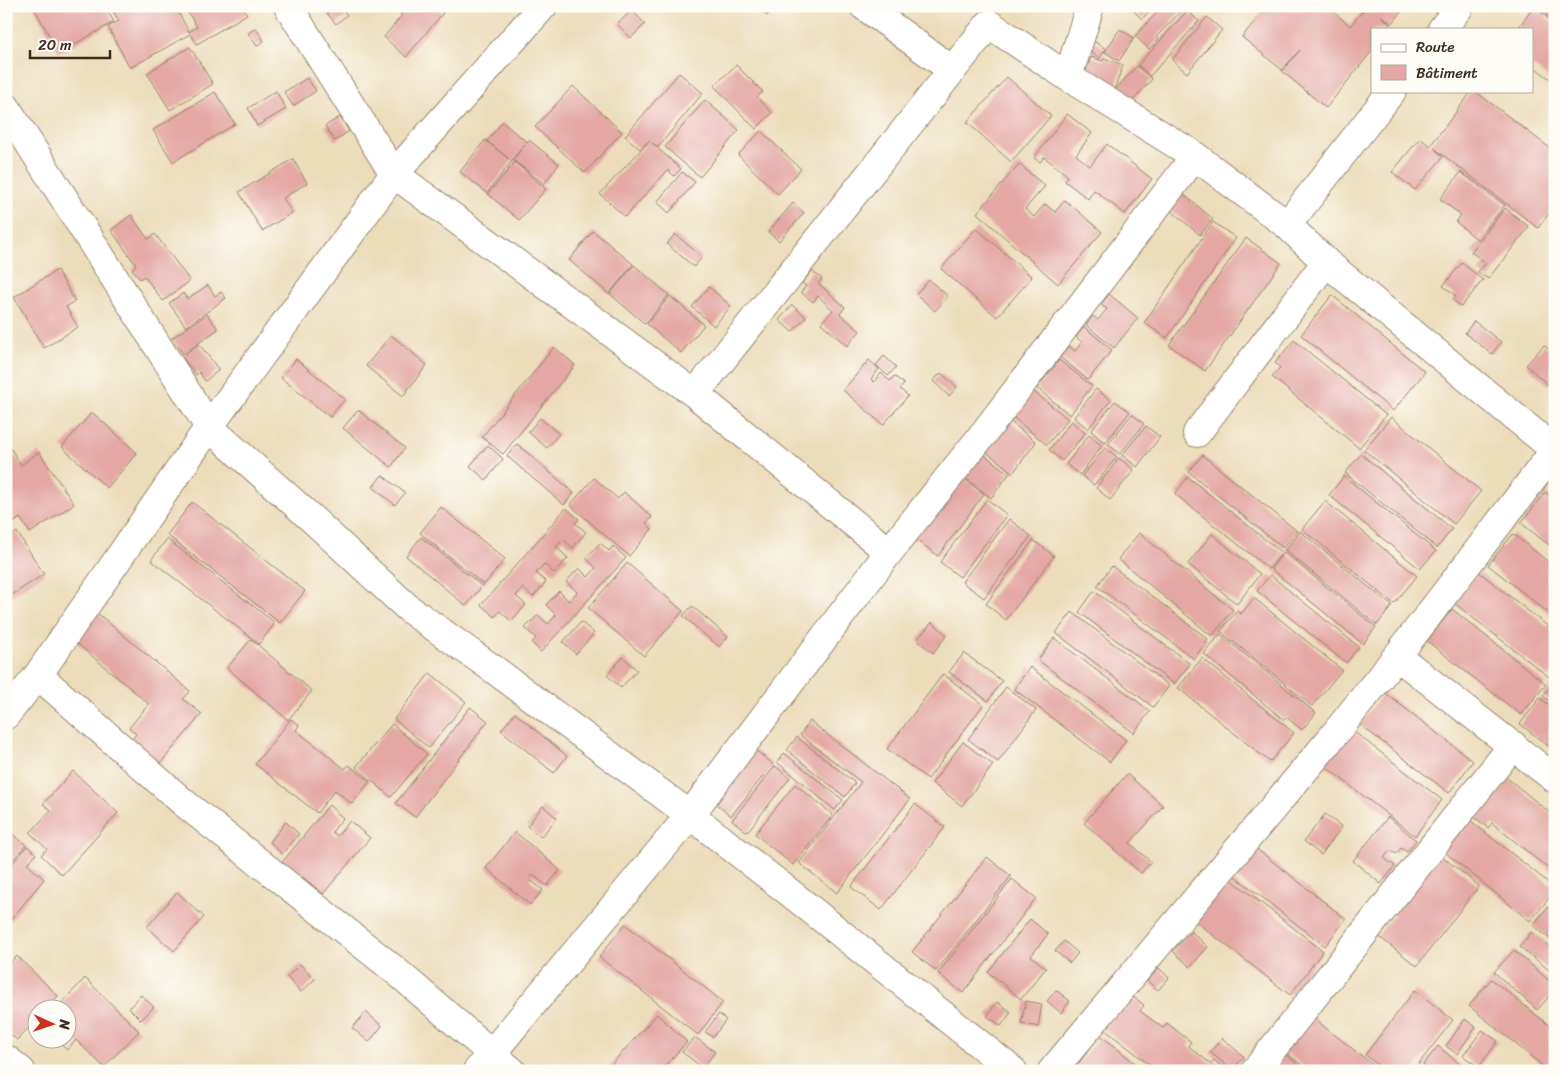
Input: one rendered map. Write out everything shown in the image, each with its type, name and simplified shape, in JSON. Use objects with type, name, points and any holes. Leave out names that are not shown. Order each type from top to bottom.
[{"type":"street","points":[[288,6],[394,174],[695,394],[889,552]]},
{"type":"street","points":[[6,715],[38,675],[208,427],[394,174],[543,6]]},
{"type":"street","points":[[864,6],[952,70]]},
{"type":"street","points":[[1068,77],[1090,6]]},
{"type":"street","points":[[1443,28],[1460,6]]},
{"type":"street","points":[[695,394],[989,24],[1068,77],[1195,156],[1287,225],[1326,262],[1555,450],[1397,656],[1329,741],[1052,1071]]},
{"type":"street","points":[[1287,225],[1391,92]]},
{"type":"street","points":[[6,107],[208,427],[311,518],[409,609],[690,815],[1013,1071]]},
{"type":"street","points":[[484,1062],[690,815],[889,552],[990,425],[1195,156]]},
{"type":"street","points":[[1198,433],[1326,262]]},
{"type":"street","points":[[1397,656],[1555,779]]},
{"type":"street","points":[[38,675],[184,803],[396,971],[484,1062],[512,1071]]},
{"type":"street","points":[[1255,1071],[1513,745]]},
{"type":"street","points":[[6,1059],[22,1071]]},
{"type":"building","points":[[33,6],[105,6],[114,22],[59,53]]},
{"type":"building","points":[[115,6],[175,6],[189,32],[197,27],[184,6],[242,6],[247,14],[197,44],[190,34],[130,68],[108,27],[119,21],[111,8]]},
{"type":"building","points":[[321,6],[343,6],[341,8],[347,15],[336,24]]},
{"type":"building","points":[[392,6],[435,6],[443,13],[406,57],[384,37],[402,15]]},
{"type":"building","points":[[756,6],[775,6],[767,16]]},
{"type":"building","points":[[1129,6],[1154,6],[1142,19]]},
{"type":"building","points":[[1163,6],[1182,6],[1184,8],[1156,37],[1159,39],[1149,49],[1135,36]]},
{"type":"building","points":[[1267,6],[1327,6],[1350,26],[1367,6],[1406,6],[1392,24],[1381,16],[1390,24],[1387,28],[1371,28],[1371,52],[1326,108],[1282,71],[1300,50],[1282,70],[1242,37]]},
{"type":"building","points":[[1536,6],[1555,6],[1555,22]]},
{"type":"building","points":[[1534,7],[1555,24],[1555,83],[1534,67],[1534,28],[1518,28]]},
{"type":"building","points":[[632,10],[645,24],[631,38],[617,24]]},
{"type":"building","points":[[1187,11],[1199,21],[1150,76],[1138,65]]},
{"type":"building","points":[[1207,17],[1222,30],[1187,73],[1172,60]]},
{"type":"building","points":[[256,28],[264,41],[257,46],[248,33]]},
{"type":"building","points":[[1120,29],[1134,38],[1119,61],[1105,52]]},
{"type":"building","points":[[1086,36],[1106,49],[1100,58],[1081,46]]},
{"type":"building","points":[[190,47],[213,84],[170,110],[147,73]]},
{"type":"building","points":[[1091,57],[1103,61],[1104,58],[1123,65],[1114,90],[1083,79]]},
{"type":"building","points":[[736,65],[763,92],[757,97],[772,113],[756,129],[714,86]]},
{"type":"building","points":[[1137,66],[1152,79],[1128,106],[1113,92]]},
{"type":"building","points":[[679,73],[703,93],[658,147],[652,143],[681,169],[674,176],[668,170],[625,217],[600,194],[650,140],[640,149],[625,136]]},
{"type":"building","points":[[1007,77],[1051,116],[1011,162],[967,122]]},
{"type":"building","points":[[307,78],[316,91],[293,106],[284,92]]},
{"type":"building","points":[[573,86],[622,132],[585,173],[535,127]]},
{"type":"building","points":[[276,91],[286,109],[257,126],[248,108]]},
{"type":"building","points":[[215,92],[235,124],[173,162],[153,130]]},
{"type":"building","points":[[1471,92],[1476,92],[1555,152],[1555,205],[1538,228],[1434,148],[1443,157],[1415,190],[1392,172],[1420,138],[1430,146]]},
{"type":"building","points":[[705,100],[739,130],[700,177],[665,147]]},
{"type":"building","points":[[1067,114],[1092,133],[1076,155],[1090,166],[1107,144],[1152,179],[1125,214],[1094,190],[1088,199],[1065,181],[1068,176],[1044,157],[1040,162],[1034,158]]},
{"type":"building","points":[[340,117],[349,131],[335,141],[325,126]]},
{"type":"building","points":[[502,122],[527,142],[529,140],[559,164],[544,184],[513,160],[525,144],[487,193],[460,172],[485,140],[509,159],[487,141]]},
{"type":"building","points":[[761,131],[801,169],[778,194],[738,155]]},
{"type":"building","points":[[293,159],[307,183],[283,198],[292,213],[262,231],[239,192]]},
{"type":"building","points":[[515,162],[546,189],[519,220],[488,194]]},
{"type":"building","points":[[1019,164],[1045,186],[1025,209],[1034,217],[1045,204],[1055,212],[1065,200],[1102,232],[1058,284],[977,213]]},
{"type":"building","points":[[682,172],[695,182],[669,213],[657,202]]},
{"type":"building","points":[[1461,172],[1505,205],[1478,240],[1456,222],[1461,215],[1440,199]]},
{"type":"building","points":[[1182,193],[1213,219],[1200,235],[1169,209]]},
{"type":"building","points":[[793,203],[804,213],[779,241],[768,232]]},
{"type":"building","points":[[1505,208],[1529,227],[1488,279],[1478,272],[1486,263],[1471,252]]},
{"type":"building","points":[[131,215],[148,239],[155,234],[190,281],[163,301],[144,276],[140,279],[132,269],[136,265],[111,230]]},
{"type":"building","points":[[1213,222],[1236,238],[1167,338],[1144,323]]},
{"type":"building","points":[[976,228],[1032,277],[997,317],[941,269]]},
{"type":"building","points":[[593,231],[633,264],[609,294],[569,260]]},
{"type":"building","points":[[675,234],[702,257],[694,267],[667,244]]},
{"type":"building","points":[[1246,238],[1281,263],[1205,371],[1169,345]]},
{"type":"building","points":[[1462,263],[1483,280],[1461,307],[1453,300],[1456,296],[1443,286]]},
{"type":"building","points":[[634,265],[669,295],[645,324],[610,294]]},
{"type":"building","points":[[57,270],[75,301],[66,307],[78,327],[44,348],[14,297]]},
{"type":"building","points":[[812,271],[822,279],[818,283],[845,307],[840,314],[860,331],[847,346],[821,323],[833,310],[818,296],[813,302],[801,292],[806,286],[802,283]]},
{"type":"building","points":[[929,280],[948,296],[935,311],[916,294]]},
{"type":"building","points":[[208,285],[215,296],[221,292],[226,298],[186,327],[169,303],[183,293],[187,299]]},
{"type":"building","points":[[709,287],[731,306],[714,326],[692,307]]},
{"type":"building","points":[[1109,294],[1138,318],[1114,348],[1086,325],[1093,316],[1098,320],[1107,309],[1101,305]]},
{"type":"building","points":[[1332,295],[1425,372],[1393,411],[1301,335]]},
{"type":"building","points":[[670,296],[704,325],[681,353],[647,324]]},
{"type":"building","points":[[792,305],[806,317],[792,332],[779,320]]},
{"type":"building","points":[[207,314],[218,329],[183,354],[172,338]]},
{"type":"building","points":[[1474,321],[1501,342],[1492,354],[1465,333]]},
{"type":"building","points":[[1084,327],[1112,350],[1088,380],[1060,357],[1069,346],[1075,351],[1082,342],[1076,337]]},
{"type":"building","points":[[391,335],[427,365],[403,396],[366,366]]},
{"type":"building","points":[[1294,340],[1386,415],[1359,448],[1272,377],[1280,368],[1275,363]]},
{"type":"building","points":[[199,344],[219,370],[205,381],[199,372],[196,375],[182,357]]},
{"type":"building","points":[[1544,345],[1555,355],[1555,377],[1548,385],[1526,365]]},
{"type":"building","points":[[554,347],[575,365],[503,454],[482,437]]},
{"type":"building","points":[[884,356],[896,367],[888,376],[876,365]]},
{"type":"building","points":[[296,359],[345,399],[330,417],[281,378]]},
{"type":"building","points":[[869,360],[879,369],[871,379],[874,382],[881,373],[890,381],[894,376],[904,384],[900,389],[908,396],[883,425],[843,390]]},
{"type":"building","points":[[1059,360],[1092,386],[1070,415],[1037,388]]},
{"type":"building","points":[[941,373],[957,387],[949,396],[933,381]]},
{"type":"building","points":[[1096,389],[1111,400],[1088,429],[1074,417]]},
{"type":"building","points":[[1033,391],[1068,419],[1047,445],[1013,417]]},
{"type":"building","points":[[1115,401],[1130,412],[1105,443],[1091,431]]},
{"type":"building","points":[[358,410],[405,448],[391,467],[343,428]]},
{"type":"building","points":[[92,412],[137,453],[107,488],[62,447]]},
{"type":"building","points":[[1132,414],[1144,424],[1120,454],[1108,444]]},
{"type":"building","points":[[1391,417],[1481,491],[1454,524],[1364,450]]},
{"type":"building","points":[[540,418],[559,434],[547,448],[528,432]]},
{"type":"building","points":[[1007,419],[1036,442],[1013,473],[984,450]]},
{"type":"building","points":[[1071,421],[1085,433],[1062,461],[1049,450]]},
{"type":"building","points":[[1146,426],[1160,437],[1137,467],[1122,455]]},
{"type":"building","points":[[1089,435],[1102,446],[1080,475],[1066,464]]},
{"type":"building","points":[[517,444],[574,493],[564,505],[507,456]]},
{"type":"building","points":[[488,445],[503,459],[486,480],[470,466]]},
{"type":"building","points":[[9,446],[21,465],[39,452],[74,504],[30,533],[20,518],[10,525],[6,520],[6,448]]},
{"type":"building","points":[[1105,448],[1117,457],[1094,485],[1082,476]]},
{"type":"building","points":[[981,452],[1009,474],[991,498],[963,476]]},
{"type":"building","points":[[1361,454],[1452,529],[1437,548],[1345,473]]},
{"type":"building","points":[[1202,455],[1297,531],[1283,548],[1189,472]]},
{"type":"building","points":[[1119,458],[1134,470],[1110,500],[1096,488]]},
{"type":"building","points":[[382,475],[405,493],[395,505],[373,487]]},
{"type":"building","points":[[961,476],[984,494],[938,556],[915,538]]},
{"type":"building","points":[[1344,476],[1436,551],[1420,569],[1329,495]]},
{"type":"building","points":[[1188,477],[1282,553],[1269,569],[1175,494]]},
{"type":"building","points":[[594,478],[618,499],[624,492],[652,517],[646,523],[652,529],[629,556],[570,505]]},
{"type":"building","points":[[1545,492],[1555,500],[1555,550],[1521,523]]},
{"type":"building","points":[[987,499],[1007,515],[960,577],[940,562]]},
{"type":"building","points":[[1325,501],[1417,576],[1394,604],[1302,529]]},
{"type":"building","points":[[192,502],[305,591],[280,623],[167,535]]},
{"type":"building","points":[[441,507],[505,559],[484,585],[420,533]]},
{"type":"building","points":[[566,508],[579,519],[575,523],[586,532],[573,548],[563,539],[556,547],[568,558],[554,573],[544,564],[536,573],[546,582],[533,597],[523,588],[516,596],[526,605],[511,621],[500,611],[495,617],[481,605]]},
{"type":"building","points":[[1009,519],[1031,536],[984,598],[962,582]]},
{"type":"building","points":[[6,529],[11,536],[17,532],[44,574],[6,599]]},
{"type":"building","points":[[1300,531],[1392,606],[1377,625],[1285,550]]},
{"type":"building","points":[[1139,533],[1233,610],[1212,636],[1118,559]]},
{"type":"building","points":[[1212,534],[1260,574],[1237,604],[1188,564]]},
{"type":"building","points":[[1513,534],[1555,567],[1555,618],[1488,565]]},
{"type":"building","points":[[421,537],[482,586],[466,606],[406,556]]},
{"type":"building","points":[[167,539],[275,623],[259,644],[151,560]]},
{"type":"building","points":[[1033,540],[1054,556],[1006,620],[986,604]]},
{"type":"building","points":[[600,543],[609,551],[613,546],[626,558],[541,652],[532,643],[536,638],[525,628],[538,615],[548,624],[556,615],[546,605],[559,591],[569,601],[577,592],[566,582],[579,568],[588,577],[596,568],[586,558]]},
{"type":"building","points":[[1284,552],[1376,627],[1363,644],[1271,569]]},
{"type":"building","points":[[627,563],[683,611],[644,656],[588,608]]},
{"type":"building","points":[[1112,566],[1208,639],[1194,659],[1097,586]]},
{"type":"building","points":[[1479,572],[1555,632],[1555,670],[1549,677],[1454,603]]},
{"type":"building","points":[[1270,575],[1359,647],[1346,663],[1257,591]]},
{"type":"building","points":[[1094,591],[1190,664],[1174,684],[1079,612]]},
{"type":"building","points":[[1254,598],[1342,670],[1312,706],[1220,631],[1237,611],[1241,614]]},
{"type":"building","points":[[692,606],[728,637],[719,647],[683,616]]},
{"type":"building","points":[[1452,609],[1546,684],[1521,715],[1427,641]]},
{"type":"building","points":[[96,612],[190,691],[183,699],[202,714],[159,765],[131,741],[136,734],[129,728],[149,704],[73,640]]},
{"type":"building","points":[[1072,612],[1169,686],[1153,707],[1056,633]]},
{"type":"building","points":[[581,622],[594,633],[576,654],[563,642]]},
{"type":"building","points":[[932,622],[947,635],[933,653],[917,640]]},
{"type":"building","points":[[1220,634],[1316,713],[1302,730],[1286,717],[1284,720],[1204,654]]},
{"type":"building","points":[[1054,638],[1150,711],[1134,733],[1038,660]]},
{"type":"building","points":[[251,639],[312,691],[288,720],[227,668]]},
{"type":"building","points":[[964,653],[1002,681],[988,701],[949,672]]},
{"type":"building","points":[[623,657],[637,670],[621,688],[607,675]]},
{"type":"building","points":[[1202,658],[1294,733],[1270,762],[1178,688]]},
{"type":"building","points":[[1030,667],[1126,740],[1110,762],[1014,689]]},
{"type":"building","points":[[430,673],[466,702],[429,748],[394,719]]},
{"type":"building","points":[[943,674],[983,705],[928,779],[887,749]]},
{"type":"building","points":[[1555,681],[1555,705],[1543,696]]},
{"type":"building","points":[[1006,687],[1036,710],[998,762],[968,739]]},
{"type":"building","points":[[1384,692],[1473,761],[1449,793],[1359,724]]},
{"type":"building","points":[[1540,698],[1555,709],[1555,751],[1520,724]]},
{"type":"building","points":[[470,707],[488,721],[415,817],[396,803]]},
{"type":"building","points":[[515,713],[567,756],[554,773],[501,730]]},
{"type":"building","points":[[291,719],[299,725],[296,730],[345,769],[349,765],[370,781],[352,804],[335,790],[317,813],[255,764]]},
{"type":"building","points":[[810,721],[910,799],[837,893],[799,863],[861,782],[800,735]]},
{"type":"building","points":[[392,724],[427,754],[391,797],[356,767]]},
{"type":"building","points":[[1348,727],[1442,800],[1415,836],[1320,762]]},
{"type":"building","points":[[797,737],[855,783],[845,797],[787,750]]},
{"type":"building","points":[[963,742],[993,765],[962,806],[932,783]]},
{"type":"building","points":[[754,749],[773,764],[731,816],[712,801]]},
{"type":"building","points":[[784,753],[843,800],[835,810],[777,762]]},
{"type":"building","points":[[775,766],[790,778],[747,832],[732,820]]},
{"type":"building","points":[[73,771],[118,813],[62,875],[41,855],[47,849],[30,833],[51,810],[43,804]]},
{"type":"building","points":[[1501,773],[1555,817],[1555,874],[1492,823],[1488,828],[1469,813]]},
{"type":"building","points":[[1127,774],[1163,806],[1130,843],[1151,862],[1141,873],[1084,823]]},
{"type":"building","points":[[795,784],[833,815],[793,865],[755,834]]},
{"type":"building","points":[[915,804],[945,827],[881,910],[851,887]]},
{"type":"building","points":[[329,805],[343,818],[332,832],[337,836],[350,821],[370,838],[323,894],[303,877],[299,883],[279,866]]},
{"type":"building","points":[[543,806],[557,818],[541,837],[527,826]]},
{"type":"building","points":[[1325,814],[1342,827],[1321,855],[1304,841]]},
{"type":"building","points":[[1388,817],[1416,840],[1407,852],[1401,848],[1396,854],[1390,850],[1384,858],[1395,866],[1381,884],[1353,861]]},
{"type":"building","points":[[1466,817],[1555,888],[1555,891],[1530,921],[1441,849]]},
{"type":"building","points":[[286,822],[299,834],[282,854],[270,842]]},
{"type":"building","points":[[6,829],[26,845],[6,868]]},
{"type":"building","points":[[515,832],[560,870],[547,886],[533,875],[529,879],[543,890],[530,905],[486,868]]},
{"type":"building","points":[[27,846],[36,854],[27,864],[44,879],[9,922],[6,920],[6,871]]},
{"type":"building","points":[[1253,846],[1346,919],[1325,946],[1232,874]]},
{"type":"building","points":[[1439,854],[1479,886],[1417,966],[1378,936]]},
{"type":"building","points":[[987,857],[1011,876],[936,971],[912,952]]},
{"type":"building","points":[[1228,877],[1323,951],[1290,995],[1195,921]]},
{"type":"building","points":[[1012,879],[1036,898],[963,993],[938,973]]},
{"type":"building","points":[[177,892],[204,917],[174,951],[147,927]]},
{"type":"building","points":[[1548,907],[1555,912],[1555,943],[1533,925]]},
{"type":"building","points":[[1030,919],[1048,934],[1031,956],[1046,968],[1021,999],[988,972]]},
{"type":"building","points":[[625,924],[723,1002],[698,1035],[599,957]]},
{"type":"building","points":[[1191,931],[1208,947],[1190,967],[1173,951]]},
{"type":"building","points":[[1531,932],[1555,951],[1555,975],[1520,947]]},
{"type":"building","points":[[1064,941],[1078,953],[1070,963],[1055,951]]},
{"type":"building","points":[[1514,950],[1555,986],[1555,990],[1537,1010],[1494,972]]},
{"type":"building","points":[[17,956],[58,996],[55,1000],[28,1000],[28,1028],[17,1040],[6,1030],[6,967]]},
{"type":"building","points":[[300,964],[315,979],[301,992],[287,977]]},
{"type":"building","points":[[1159,968],[1169,978],[1158,990],[1147,981]]},
{"type":"building","points":[[85,978],[139,1031],[104,1067],[78,1042],[78,1000],[64,1000]]},
{"type":"building","points":[[1491,979],[1555,1030],[1555,1071],[1549,1071],[1469,1006]]},
{"type":"building","points":[[1056,990],[1070,1001],[1061,1013],[1047,1001]]},
{"type":"building","points":[[1415,990],[1453,1020],[1413,1071],[1386,1071],[1365,1055]]},
{"type":"building","points":[[141,995],[154,1007],[141,1020],[129,1008]]},
{"type":"building","points":[[1131,995],[1144,1005],[1140,1011],[1163,1028],[1167,1023],[1191,1042],[1188,1046],[1211,1064],[1214,1060],[1227,1071],[1158,1071],[1104,1029]]},
{"type":"building","points":[[1026,1001],[1042,1004],[1038,1027],[1021,1023]]},
{"type":"building","points":[[997,1002],[1011,1012],[1001,1026],[987,1016]]},
{"type":"building","points":[[366,1012],[382,1026],[369,1042],[352,1028]]},
{"type":"building","points":[[657,1014],[687,1042],[660,1071],[605,1071]]},
{"type":"building","points":[[719,1014],[726,1020],[713,1037],[705,1032]]},
{"type":"building","points":[[1308,1014],[1381,1071],[1310,1071],[1281,1049]]},
{"type":"building","points":[[1465,1019],[1476,1027],[1457,1054],[1446,1046]]},
{"type":"building","points":[[1482,1030],[1498,1041],[1479,1067],[1463,1056]]},
{"type":"building","points":[[1100,1035],[1145,1071],[1073,1071]]},
{"type":"building","points":[[695,1037],[715,1052],[703,1068],[682,1052]]},
{"type":"building","points":[[1222,1038],[1244,1057],[1232,1070],[1210,1052]]},
{"type":"building","points":[[1438,1046],[1468,1071],[1430,1071],[1423,1065]]},
{"type":"building","points":[[1282,1052],[1306,1071],[1267,1071]]}]
